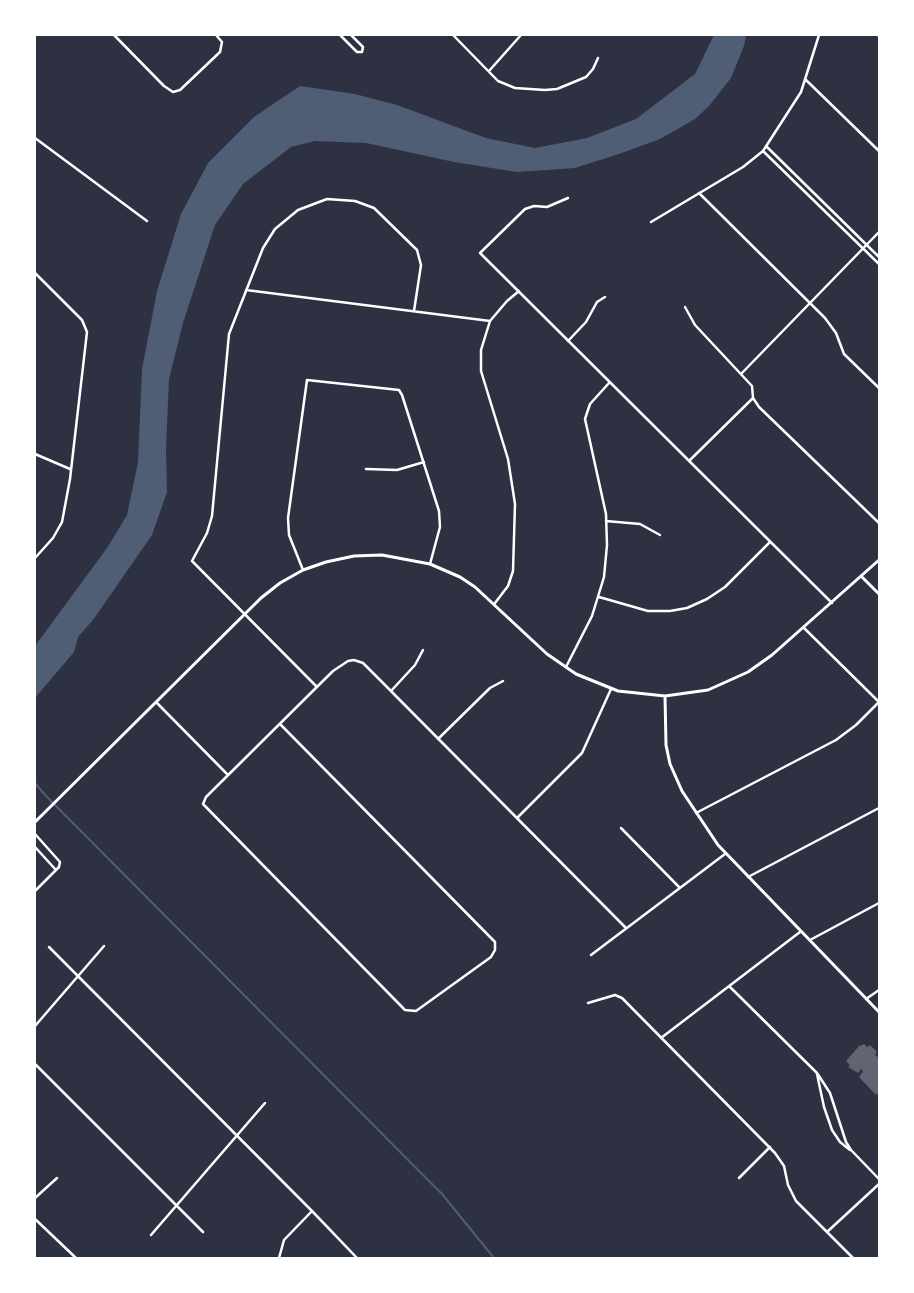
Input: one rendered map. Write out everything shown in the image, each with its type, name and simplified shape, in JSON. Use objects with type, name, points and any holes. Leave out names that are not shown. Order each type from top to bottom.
[{"type":"street","points":[[114,35],[164,86],[173,92],[180,90],[220,52],[222,42],[216,35]]},
{"type":"street","points":[[340,35],[357,52],[362,52],[363,47],[351,35]]},
{"type":"street","points":[[453,35],[498,81],[509,86],[554,90],[586,77],[593,69],[598,58]]},
{"type":"street","points":[[489,71],[521,35]]},
{"type":"street","points":[[651,222],[743,167],[763,151],[797,100],[806,80],[819,35]]},
{"type":"street","points":[[806,80],[879,151]]},
{"type":"street","points":[[35,138],[146,220]]},
{"type":"street","points":[[766,147],[879,257]]},
{"type":"street","points":[[763,151],[879,264]]},
{"type":"street","points":[[699,194],[810,302],[832,326],[844,354],[879,388]]},
{"type":"street","points":[[568,198],[547,207],[534,206],[525,209],[480,253],[832,602]]},
{"type":"street","points":[[317,687],[194,565],[192,559],[205,538],[212,516],[228,342],[246,290],[266,242],[282,221],[307,205],[327,199],[343,199],[362,203],[379,212],[417,250],[421,265],[414,311]]},
{"type":"street","points":[[741,374],[879,232]]},
{"type":"street","points":[[35,273],[82,320],[87,328],[71,469],[58,530],[35,558]]},
{"type":"street","points":[[246,290],[490,321]]},
{"type":"street","points":[[495,603],[508,586],[513,571],[516,512],[514,488],[508,459],[481,371],[481,350],[490,321],[507,301],[519,291]]},
{"type":"street","points":[[568,341],[586,322],[596,302],[604,297]]},
{"type":"street","points":[[685,307],[694,325],[752,387],[753,398],[759,407],[879,523]]},
{"type":"street","points":[[303,570],[289,535],[288,518],[307,380],[398,390],[402,395],[438,503],[440,519],[430,564]]},
{"type":"street","points":[[565,668],[587,629],[599,597],[607,555],[606,521],[585,419],[590,404],[609,383]]},
{"type":"street","points":[[689,461],[753,398]]},
{"type":"street","points":[[35,454],[71,469]]},
{"type":"street","points":[[366,469],[397,470],[424,462]]},
{"type":"street","points":[[606,521],[640,524],[660,534]]},
{"type":"street","points":[[599,597],[648,611],[670,611],[687,608],[707,600],[725,587],[770,542]]},
{"type":"street","points":[[35,822],[272,588],[303,570],[332,560],[364,555],[401,557],[430,564],[468,582],[495,603],[547,654],[565,668],[611,689],[635,694],[665,696],[708,690],[734,680],[762,664],[879,560]]},
{"type":"street","points":[[861,576],[879,594]]},
{"type":"street","points":[[696,813],[836,740],[856,725],[879,702],[804,628]]},
{"type":"street","points":[[391,691],[415,665],[423,650]]},
{"type":"street","points":[[280,724],[493,939],[496,946],[491,956],[416,1011],[405,1010],[205,807],[206,797],[337,667],[348,661],[358,661],[391,691],[626,928]]},
{"type":"street","points":[[438,739],[490,688],[503,681]]},
{"type":"street","points":[[517,818],[582,753],[611,689]]},
{"type":"street","points":[[665,696],[666,745],[670,764],[679,785],[696,813],[725,854],[879,1012]]},
{"type":"street","points":[[156,702],[228,775]]},
{"type":"street","points":[[748,877],[879,808]]},
{"type":"street","points":[[621,828],[679,887]]},
{"type":"street","points":[[35,834],[60,862],[56,870],[35,891]]},
{"type":"street","points":[[35,847],[56,870]]},
{"type":"street","points":[[591,955],[725,854]]},
{"type":"street","points":[[809,941],[879,903]]},
{"type":"street","points":[[661,1038],[800,932]]},
{"type":"street","points":[[35,1026],[104,946]]},
{"type":"street","points":[[49,947],[238,1135],[357,1258]]},
{"type":"street","points":[[729,986],[817,1073],[830,1093],[844,1138],[851,1150]]},
{"type":"street","points":[[866,1000],[879,990]]},
{"type":"street","points":[[588,1003],[615,995],[620,996],[770,1147],[784,1166],[794,1198],[853,1258]]},
{"type":"street","points":[[35,1064],[204,1232]]},
{"type":"street","points":[[817,1073],[824,1106],[832,1130],[840,1142],[851,1150],[879,1179]]},
{"type":"street","points":[[151,1234],[265,1103]]},
{"type":"street","points":[[739,1178],[770,1147]]},
{"type":"street","points":[[35,1198],[56,1178]]},
{"type":"street","points":[[827,1232],[879,1184]]},
{"type":"street","points":[[279,1258],[284,1240],[312,1211]]},
{"type":"street","points":[[35,1218],[76,1258]]},
{"type":"water","points":[[714,35],[746,35],[744,46],[731,78],[709,106],[695,119],[660,139],[575,168],[517,172],[454,162],[366,143],[315,141],[291,147],[243,184],[215,225],[183,323],[169,379],[166,448],[167,492],[152,535],[93,620],[78,637],[74,652],[35,698],[35,646],[107,548],[127,515],[138,462],[142,369],[157,291],[181,214],[208,163],[254,117],[300,86],[355,94],[397,105],[486,138],[535,148],[587,138],[636,119],[695,74]]},
{"type":"building","points":[[864,1044],[867,1047],[870,1045],[877,1052],[875,1055],[879,1058],[879,1092],[876,1095],[859,1077],[863,1071],[861,1069],[858,1073],[848,1067],[850,1065],[846,1061],[860,1045]]},
{"type":"waterway","points":[[35,783],[442,1194],[494,1258]]}]
